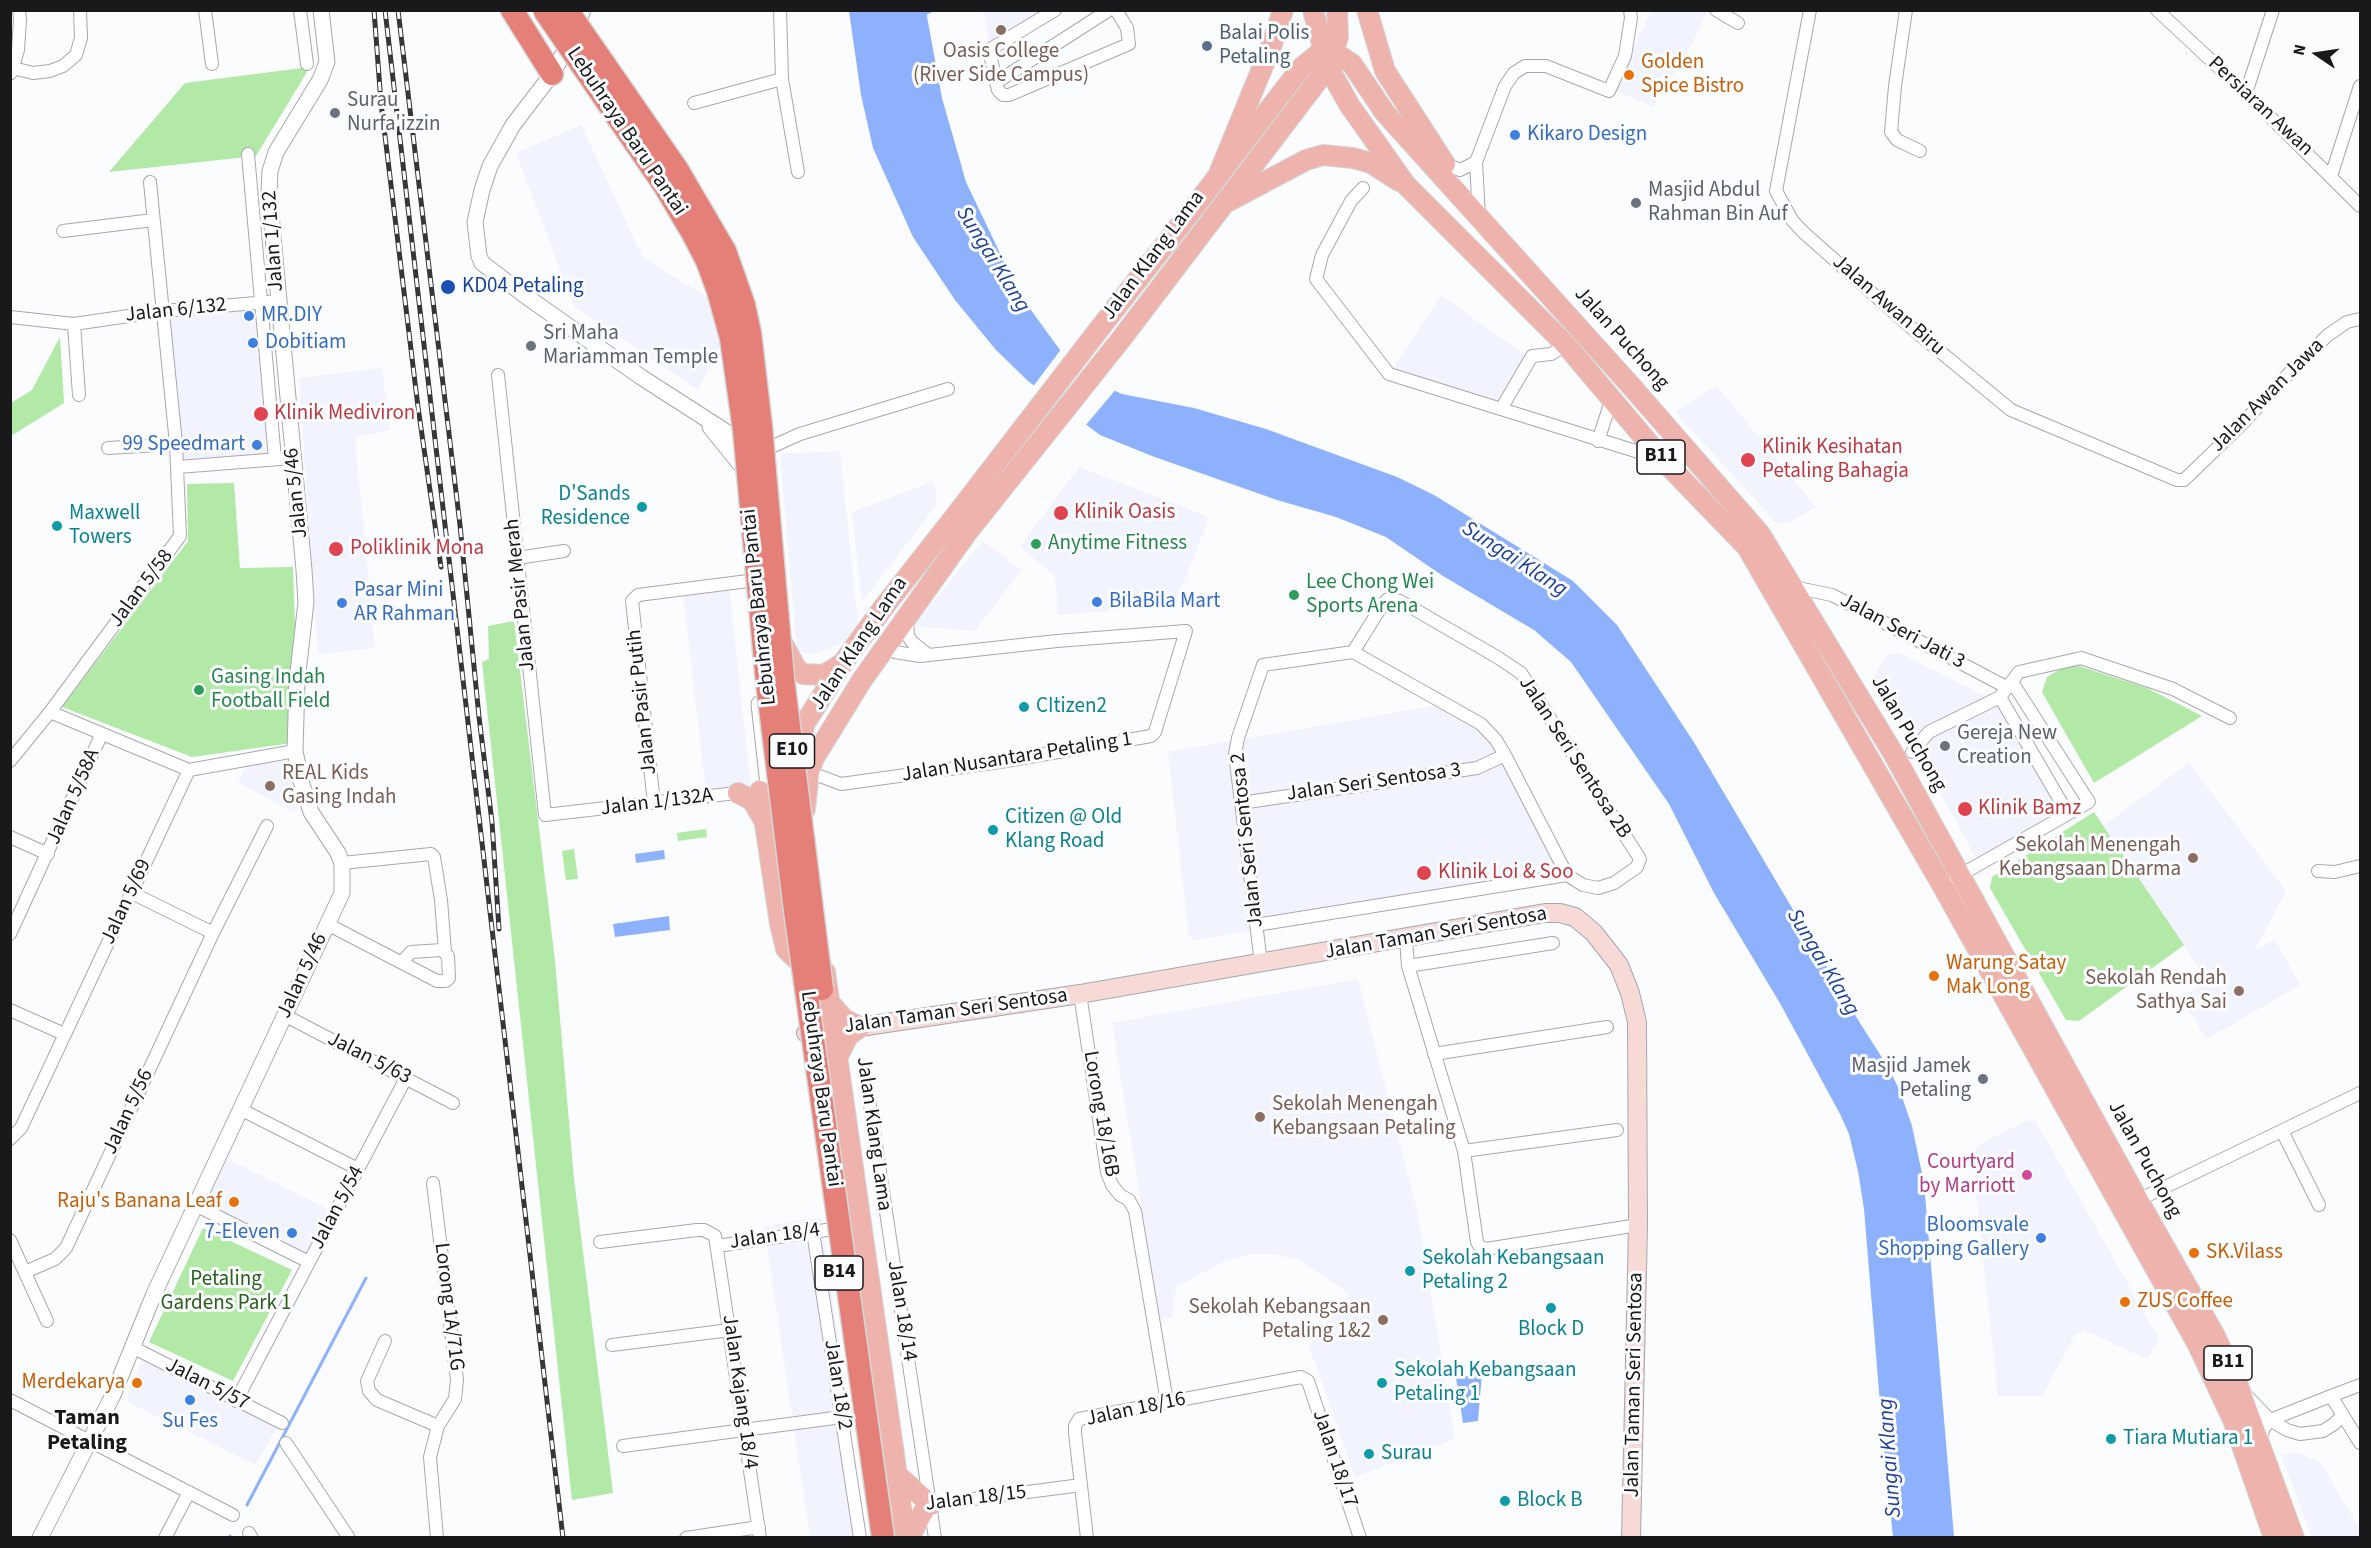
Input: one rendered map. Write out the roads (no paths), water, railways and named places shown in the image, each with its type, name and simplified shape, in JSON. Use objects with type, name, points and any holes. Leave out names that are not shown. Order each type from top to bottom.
[{"type":"highway","points":[[512,10],[552,74]]},
{"type":"highway","name":"Lebuhraya Baru Pantai","points":[[544,10],[664,185],[693,234],[707,261],[718,291],[731,338],[744,430],[767,682],[795,911],[873,1453],[883,1538]]},
{"type":"highway","name":"Lebuhraya Baru Pantai","points":[[567,10],[677,169],[724,251],[744,305],[750,333],[761,426],[783,678],[811,912],[899,1538]]},
{"type":"highway","points":[[873,1453],[874,1538]]},
{"type":"main road","points":[[1218,176],[1247,100],[1272,44],[1283,10]]},
{"type":"main road","points":[[1313,10],[1328,57]]},
{"type":"main road","points":[[1328,57],[1338,38],[1337,10]]},
{"type":"main road","points":[[1367,10],[1385,72],[1444,163],[1464,199]]},
{"type":"main road","name":"Jalan Klang Lama","points":[[874,1538],[806,1033],[777,845],[778,819],[801,770],[814,758],[862,680],[908,616],[1100,328],[1301,68],[1328,57]]},
{"type":"main road","name":"Jalan Klang Lama","points":[[908,1538],[901,1509],[835,1030],[807,849],[801,770],[805,723],[843,663],[1015,454],[1119,342],[1225,202],[1328,57]]},
{"type":"main road","name":"Jalan Puchong","points":[[1328,57],[1350,106],[1406,185],[1566,345],[1663,460],[1747,547],[2130,1204],[2215,1336],[2237,1383],[2294,1538]]},
{"type":"main road","name":"Jalan Puchong","points":[[1328,57],[1352,64],[1385,113],[1632,387],[1760,534],[1967,872],[2221,1391],[2274,1538]]},
{"type":"main road","points":[[1225,202],[1237,198],[1306,160],[1323,155],[1353,158],[1371,163],[1406,185]]},
{"type":"main road","points":[[795,958],[786,949],[782,933],[765,824],[764,790],[801,770],[804,758],[880,645],[908,616]]},
{"type":"main road","points":[[784,646],[796,669],[803,674],[824,675],[843,663]]},
{"type":"main road","points":[[763,746],[771,759],[801,770]]},
{"type":"main road","points":[[738,793],[756,805],[765,824]]},
{"type":"main road","name":"Jalan Taman Seri Sentosa","points":[[806,1033],[1080,994],[1545,913],[1575,917],[1607,946],[1619,965],[1630,993],[1637,1022],[1638,1225],[1631,1538]]},
{"type":"main road","points":[[830,1002],[844,1019],[860,1027],[848,1036],[838,1056]]},
{"type":"main road","points":[[896,1474],[929,1505],[908,1538]]},
{"type":"street","points":[[19,10],[18,50],[12,71],[33,73],[50,71],[63,66],[76,55],[81,38],[80,10]]},
{"type":"street","points":[[205,10],[212,64]]},
{"type":"street","points":[[300,10],[306,58]]},
{"type":"street","name":"Jalan 1/132","points":[[285,377],[269,193],[270,171],[276,152],[327,62],[321,10]]},
{"type":"street","points":[[583,10],[571,40],[552,74],[513,124],[490,166],[475,222],[482,263],[641,377],[729,433],[771,447],[800,434],[948,389]]},
{"type":"street","points":[[780,10],[782,79],[798,172]]},
{"type":"street","points":[[1055,10],[989,50],[998,90],[1003,95],[1009,95],[1129,44],[1128,28],[1116,10]]},
{"type":"street","points":[[997,82],[1109,10]]},
{"type":"street","points":[[1479,217],[1476,162],[1505,86],[1514,74],[1525,66],[1546,66],[1609,91],[1625,56],[1631,18],[1630,10]]},
{"type":"street","points":[[1716,10],[1738,23]]},
{"type":"street","name":"Jalan Awan Biru","points":[[1809,10],[1776,191],[1792,220],[1915,331],[2011,410],[2181,480]]},
{"type":"street","points":[[1906,10],[1891,132],[1897,140],[1920,151]]},
{"type":"street","points":[[2246,93],[2273,10]]},
{"type":"street","name":"Persiaran Awan","points":[[2159,11],[2361,206]]},
{"type":"street","points":[[694,103],[782,79]]},
{"type":"street","points":[[2331,176],[2361,86]]},
{"type":"street","name":"Jalan 5/46","points":[[248,154],[274,459]]},
{"type":"street","points":[[1444,163],[1460,170],[1476,162]]},
{"type":"street","name":"Jalan 5/58","points":[[10,761],[50,712],[179,539],[178,467],[150,182]]},
{"type":"street","points":[[1363,188],[1351,201],[1322,255],[1316,279],[1389,374],[1663,460]]},
{"type":"street","points":[[63,231],[153,220]]},
{"type":"street","name":"Jalan 6/132","points":[[10,317],[74,324],[163,311],[279,300]]},
{"type":"street","name":"Jalan Awan Jawa","points":[[2181,480],[2186,478],[2240,426],[2328,335],[2347,322],[2361,319]]},
{"type":"street","points":[[74,324],[79,395]]},
{"type":"street","points":[[1501,409],[1532,356],[1551,354],[1566,345]]},
{"type":"street","name":"Jalan Pasir Merah","points":[[498,375],[545,815]]},
{"type":"street","name":"Jalan 5/46","points":[[40,1538],[113,1395],[154,1294],[342,893],[342,863],[338,853],[310,812],[295,751],[297,681],[306,602],[304,558],[285,377]]},
{"type":"street","points":[[1598,441],[1612,398]]},
{"type":"street","points":[[698,413],[739,463]]},
{"type":"street","points":[[752,441],[742,447],[739,463],[753,651],[763,746],[764,790],[777,845]]},
{"type":"street","points":[[108,448],[176,444]]},
{"type":"street","points":[[753,651],[761,663],[776,664],[784,646],[771,447]]},
{"type":"street","points":[[178,467],[292,458]]},
{"type":"street","points":[[517,558],[564,550]]},
{"type":"street","name":"Jalan Pasir Putih","points":[[654,803],[632,602],[638,595],[748,581]]},
{"type":"street","name":"Jalan Seri Jati 3","points":[[1793,587],[1832,595],[2007,689]]},
{"type":"street","name":"Jalan Seri Sentosa 2B","points":[[1353,652],[1383,604],[1388,599],[1393,599],[1497,657],[1521,674],[1640,859],[1637,867],[1614,884],[1598,888],[1583,885],[1567,875]]},
{"type":"street","points":[[908,616],[906,626],[908,636],[927,654]]},
{"type":"street","name":"Jalan Nusantara Petaling 1","points":[[801,770],[841,784],[1000,762],[1151,736],[1158,721],[1186,631],[927,654]]},
{"type":"street","points":[[885,647],[908,655],[927,654]]},
{"type":"street","points":[[1256,925],[1567,875],[1505,755],[1496,740],[1481,724],[1353,652]]},
{"type":"street","name":"Jalan Seri Sentosa 2","points":[[1261,963],[1235,754],[1238,738],[1263,665],[1353,652]]},
{"type":"street","points":[[1912,752],[1929,732],[2007,689],[2019,672],[2081,658],[2173,689],[2230,718]]},
{"type":"street","points":[[1942,885],[2088,802],[2007,689]]},
{"type":"street","points":[[2007,689],[2068,814]]},
{"type":"street","points":[[50,712],[189,770],[295,751]]},
{"type":"street","name":"Jalan 5/58A","points":[[10,934],[99,740]]},
{"type":"street","name":"Jalan Seri Sentosa 3","points":[[1241,803],[1477,768],[1505,755]]},
{"type":"street","name":"Jalan 5/69","points":[[10,1139],[21,1128],[189,770]]},
{"type":"street","name":"Jalan 1/132A","points":[[545,815],[764,790]]},
{"type":"street","name":"Jalan 5/56","points":[[25,1272],[55,1259],[66,1248],[213,933],[267,826]]},
{"type":"street","name":"Jalan 5/58A","points":[[10,837],[48,854]]},
{"type":"street","points":[[327,924],[443,982],[448,980],[450,975],[448,956],[445,952],[441,900],[434,856],[431,854],[342,863]]},
{"type":"street","points":[[2318,871],[2335,872],[2361,866]]},
{"type":"street","points":[[132,893],[213,933]]},
{"type":"street","points":[[1406,939],[1408,966],[1464,1151],[1477,1242],[1480,1247],[1486,1249],[1638,1225]]},
{"type":"street","points":[[1408,966],[1553,942]]},
{"type":"street","points":[[402,962],[411,952],[438,950],[445,952]]},
{"type":"street","name":"Lorong 18/16B","points":[[1080,994],[1107,1172],[1112,1185],[1120,1195],[1130,1200],[1135,1210],[1167,1402]]},
{"type":"street","points":[[10,1010],[64,1034]]},
{"type":"street","name":"Jalan 5/63","points":[[284,1015],[453,1103]]},
{"type":"street","points":[[1434,1054],[1607,1027]]},
{"type":"street","name":"Jalan 5/54","points":[[236,1401],[406,1078]]},
{"type":"street","name":"Jalan 18/14","points":[[867,1085],[935,1538]]},
{"type":"street","points":[[2130,1204],[2282,1131],[2359,1098]]},
{"type":"street","points":[[240,1109],[358,1169]]},
{"type":"street","points":[[1464,1151],[1617,1130]]},
{"type":"street","points":[[2282,1131],[2319,1205]]},
{"type":"street","name":"Lorong 1A/71G","points":[[433,1183],[457,1380],[455,1399],[438,1426],[430,1457],[437,1538]]},
{"type":"street","points":[[195,1205],[309,1262]]},
{"type":"street","name":"Jalan 18/4","points":[[717,1246],[833,1229]]},
{"type":"street","points":[[600,1242],[704,1230],[715,1236],[717,1246]]},
{"type":"street","name":"Jalan 18/2","points":[[813,1232],[860,1538]]},
{"type":"street","points":[[10,1240],[47,1321]]},
{"type":"street","name":"Jalan Kajang 18/4","points":[[717,1246],[760,1532]]},
{"type":"street","points":[[612,1345],[730,1330]]},
{"type":"street","points":[[385,1341],[367,1382],[369,1391],[377,1400],[438,1426]]},
{"type":"street","name":"Jalan 5/57","points":[[132,1347],[282,1423]]},
{"type":"street","name":"Jalan 18/16","points":[[1087,1538],[1075,1433],[1075,1426],[1079,1419],[1301,1377],[1308,1381]]},
{"type":"street","name":"Jalan 18/17","points":[[1308,1381],[1360,1538]]},
{"type":"street","points":[[2237,1383],[2270,1420],[2287,1430],[2300,1434],[2323,1431],[2343,1415]]},
{"type":"street","points":[[2259,1441],[2270,1420],[2361,1386]]},
{"type":"street","points":[[2331,1396],[2361,1443]]},
{"type":"street","points":[[10,1400],[233,1515]]},
{"type":"street","points":[[623,1446],[842,1417]]},
{"type":"street","points":[[286,1443],[349,1538]]},
{"type":"street","name":"Jalan 18/15","points":[[872,1513],[1081,1485]]},
{"type":"street","points":[[165,1538],[189,1492]]},
{"type":"street","points":[[686,1538],[760,1532]]},
{"type":"water","name":"Sungai Klang","points":[[849,11],[926,11],[942,98],[966,182],[1020,295],[1060,350],[1107,387],[1122,394],[1194,408],[1266,429],[1397,477],[1434,495],[1573,581],[1617,625],[1695,744],[1888,1067],[1900,1091],[1912,1126],[1924,1183],[1954,1537],[1893,1537],[1864,1209],[1849,1134],[1781,1005],[1714,893],[1669,804],[1571,662],[1534,630],[1443,576],[1386,537],[1336,517],[1277,500],[1152,456],[1100,435],[1028,381],[996,350],[955,300],[913,237],[873,148],[861,95]]},
{"type":"water","points":[[664,850],[665,859],[636,863],[635,854]]},
{"type":"water","points":[[669,916],[670,930],[615,937],[613,924]]},
{"type":"water","points":[[1482,1373],[1478,1421],[1463,1423],[1456,1378]]},
{"type":"waterway","points":[[923,15],[933,10]]},
{"type":"waterway","points":[[247,1505],[366,1278]]},
{"type":"railway","points":[[374,10],[381,103],[418,407],[441,567]]},
{"type":"railway","points":[[385,10],[563,1538]]},
{"type":"railway","points":[[398,10],[460,525],[492,822],[499,929]]},
{"type":"place","name":"Oasis College (River Side Campus)","points":[[1001,30]]},
{"type":"place","name":"Balai Polis Petaling","points":[[1207,46]]},
{"type":"place","name":"Golden Spice Bistro","points":[[1629,75]]},
{"type":"place","name":"Surau Nurfa'izzin","points":[[335,113]]},
{"type":"place","name":"Kikaro Design","points":[[1515,135]]},
{"type":"place","name":"Masjid Abdul Rahman Bin Auf","points":[[1636,203]]},
{"type":"place","name":"KD04 Petaling","points":[[448,287]]},
{"type":"place","name":"MR.DIY","points":[[249,316]]},
{"type":"place","name":"Dobitiam","points":[[253,343]]},
{"type":"place","name":"Sri Maha Mariamman Temple","points":[[531,346]]},
{"type":"place","name":"Klinik Mediviron","points":[[261,414]]},
{"type":"place","name":"99 Speedmart","points":[[257,445]]},
{"type":"place","name":"Klinik Kesihatan Petaling Bahagia","points":[[1748,460]]},
{"type":"place","name":"D'Sands Residence","points":[[642,507]]},
{"type":"place","name":"Klinik Oasis","points":[[1061,513]]},
{"type":"place","name":"Maxwell Towers","points":[[57,526]]},
{"type":"place","name":"Anytime Fitness","points":[[1036,544]]},
{"type":"place","name":"Poliklinik Mona","points":[[336,549]]},
{"type":"place","name":"Lee Chong Wei Sports Arena","points":[[1294,595]]},
{"type":"place","name":"BilaBila Mart","points":[[1097,602]]},
{"type":"place","name":"Pasar Mini AR Rahman","points":[[342,603]]},
{"type":"place","name":"Gasing Indah Football Field","points":[[199,690]]},
{"type":"place","name":"CItizen2","points":[[1024,707]]},
{"type":"place","name":"Gereja New Creation","points":[[1945,746]]},
{"type":"place","name":"REAL Kids Gasing Indah","points":[[270,786]]},
{"type":"place","name":"Klinik Bamz","points":[[1965,809]]},
{"type":"place","name":"Citizen @ Old Klang Road","points":[[993,830]]},
{"type":"place","name":"Sekolah Menengah Kebangsaan Dharma","points":[[2193,858]]},
{"type":"place","name":"Klinik Loi & Soo","points":[[1424,873]]},
{"type":"place","name":"Warung Satay Mak Long","points":[[1934,976]]},
{"type":"place","name":"Sekolah Rendah Sathya Sai","points":[[2239,991]]},
{"type":"place","name":"Masjid Jamek Petaling","points":[[1983,1079]]},
{"type":"place","name":"Sekolah Menengah Kebangsaan Petaling","points":[[1260,1117]]},
{"type":"place","name":"Courtyard by Marriott","points":[[2027,1175]]},
{"type":"place","name":"Raju's Banana Leaf","points":[[234,1202]]},
{"type":"place","name":"7-Eleven","points":[[292,1233]]},
{"type":"place","name":"Bloomsvale Shopping Gallery","points":[[2041,1238]]},
{"type":"place","name":"SK.Vilass","points":[[2194,1253]]},
{"type":"place","name":"Sekolah Kebangsaan Petaling 2","points":[[1410,1271]]},
{"type":"place","name":"ZUS Coffee","points":[[2125,1302]]},
{"type":"place","name":"Block D","points":[[1551,1308]]},
{"type":"place","name":"Sekolah Kebangsaan Petaling 1&2","points":[[1383,1320]]},
{"type":"place","name":"Merdekarya","points":[[137,1383]]},
{"type":"place","name":"Sekolah Kebangsaan Petaling 1","points":[[1382,1383]]},
{"type":"place","name":"Su Fes","points":[[190,1400]]},
{"type":"place","name":"Tiara Mutiara 1","points":[[2111,1439]]},
{"type":"place","name":"Surau","points":[[1369,1454]]},
{"type":"place","name":"Block B","points":[[1505,1501]]},
{"type":"district","name":"Taman Petaling","points":[[87,1432]]},
{"type":"park label","name":"Petaling Gardens Park 1","points":[[226,1292]]}]
